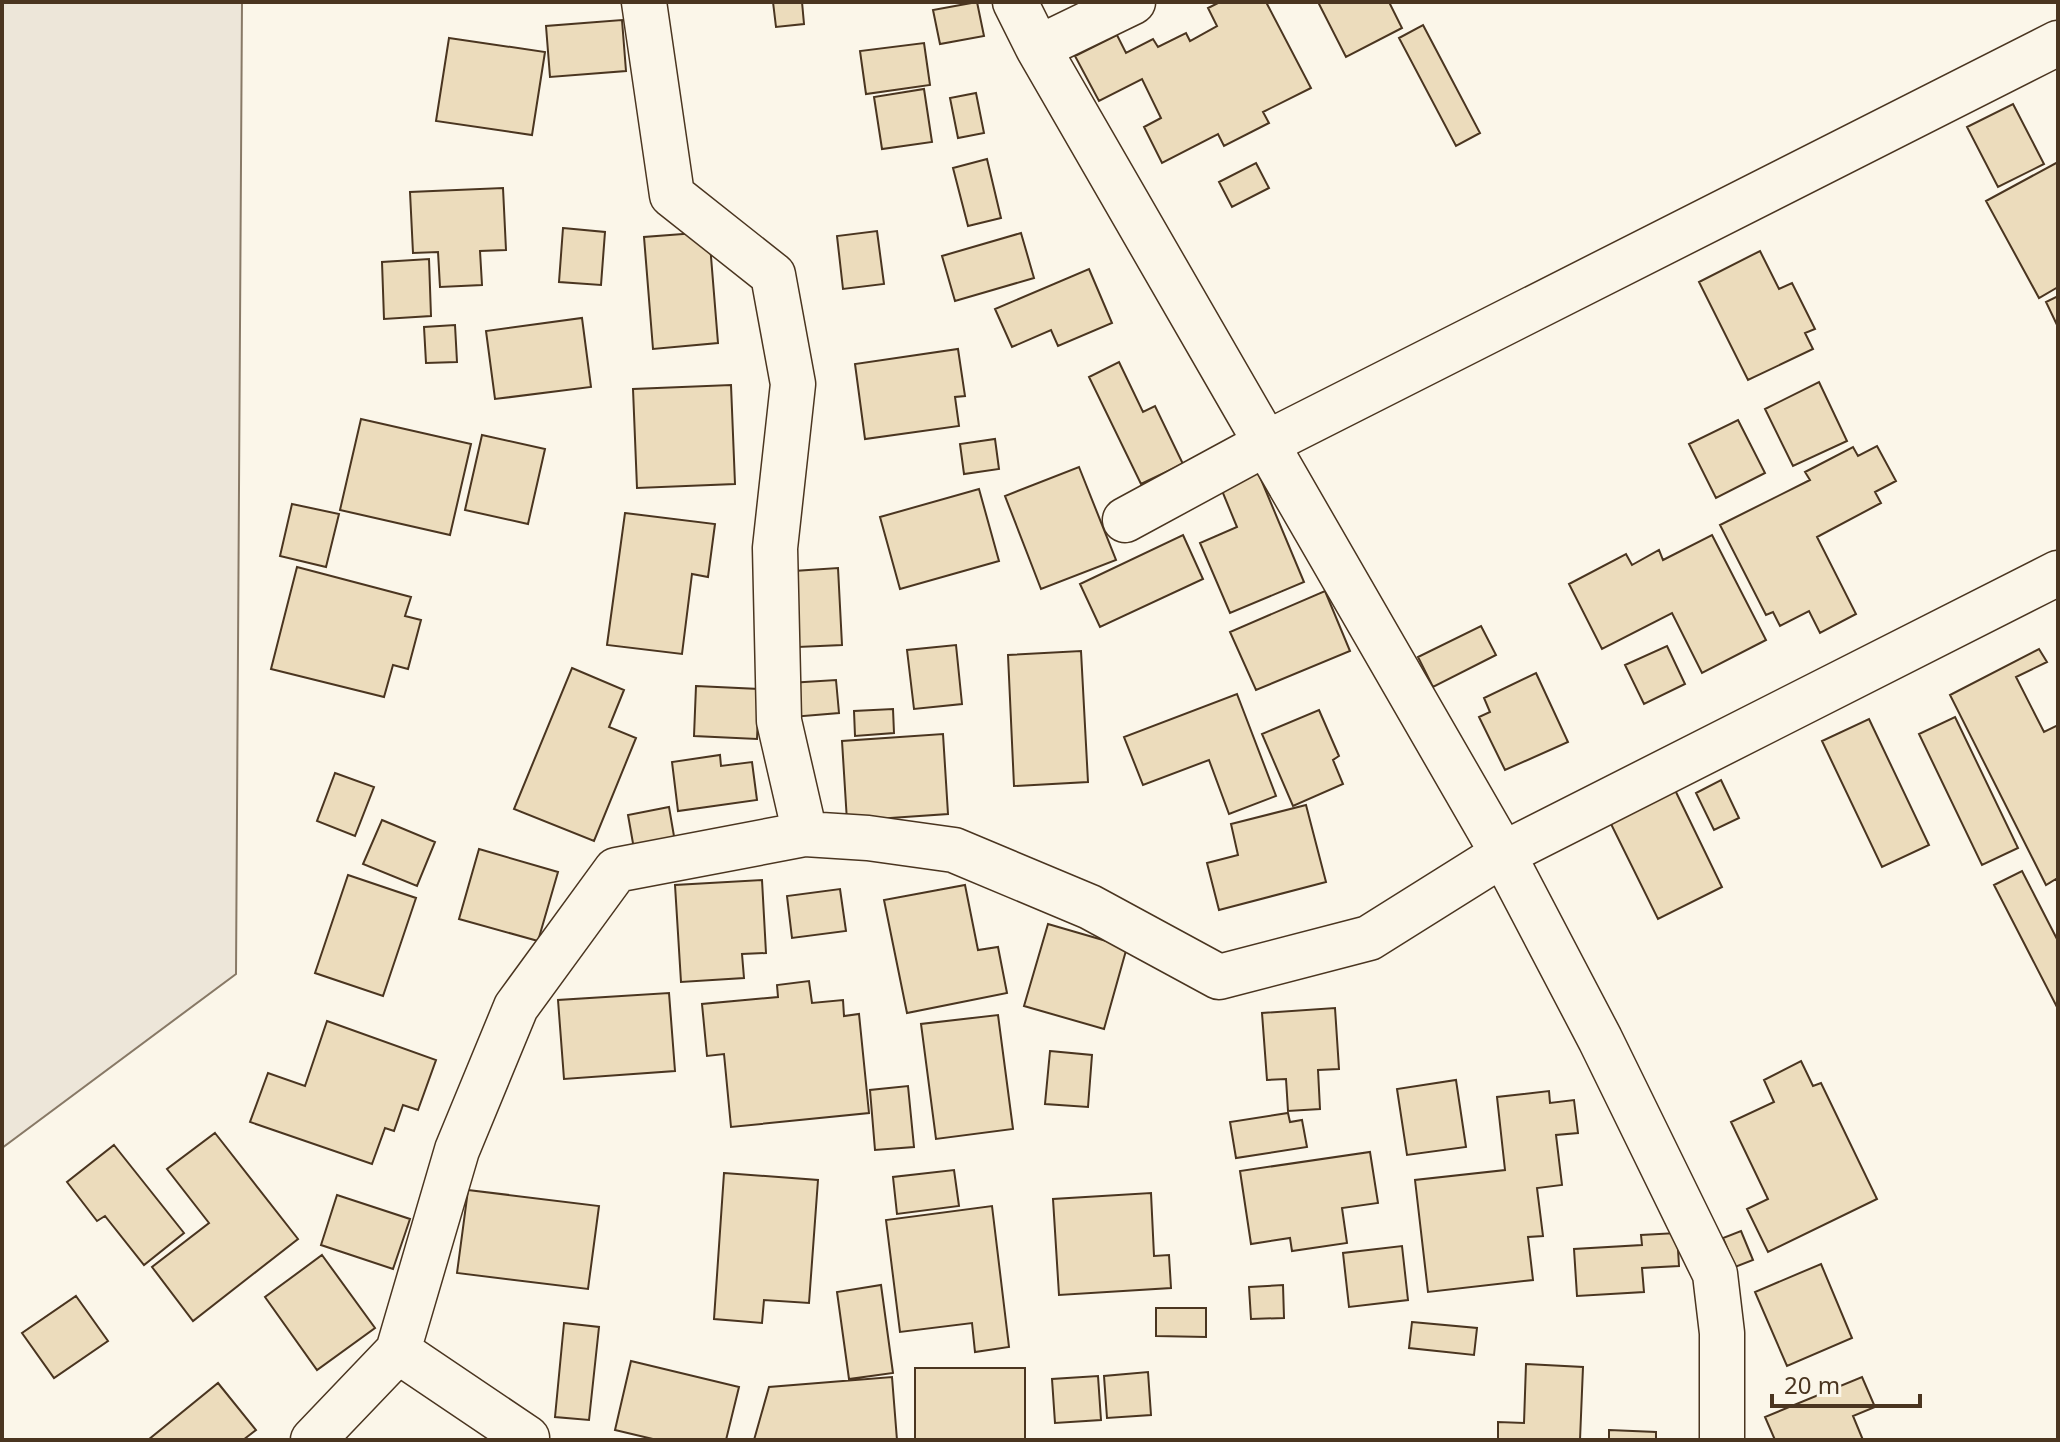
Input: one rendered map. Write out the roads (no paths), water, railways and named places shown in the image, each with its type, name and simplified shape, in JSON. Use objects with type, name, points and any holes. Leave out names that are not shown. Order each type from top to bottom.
[{"type":"street","points":[[644,2],[672,195],[773,275],[793,384],[775,548],[779,721],[805,834]]},
{"type":"street","points":[[1015,2],[1038,48],[1503,854],[1600,1039],[1715,1274],[1722,1333],[1722,1440]]},
{"type":"street","points":[[1038,48],[1133,2]]},
{"type":"street","points":[[1125,520],[1267,443],[2058,43]]},
{"type":"street","points":[[313,1440],[398,1351],[457,1150],[516,1007],[616,870],[805,834],[868,838],[954,850],[1090,907],[1219,977],[1369,938],[1503,854],[2058,573]]},
{"type":"street","points":[[398,1351],[527,1438]]}]
